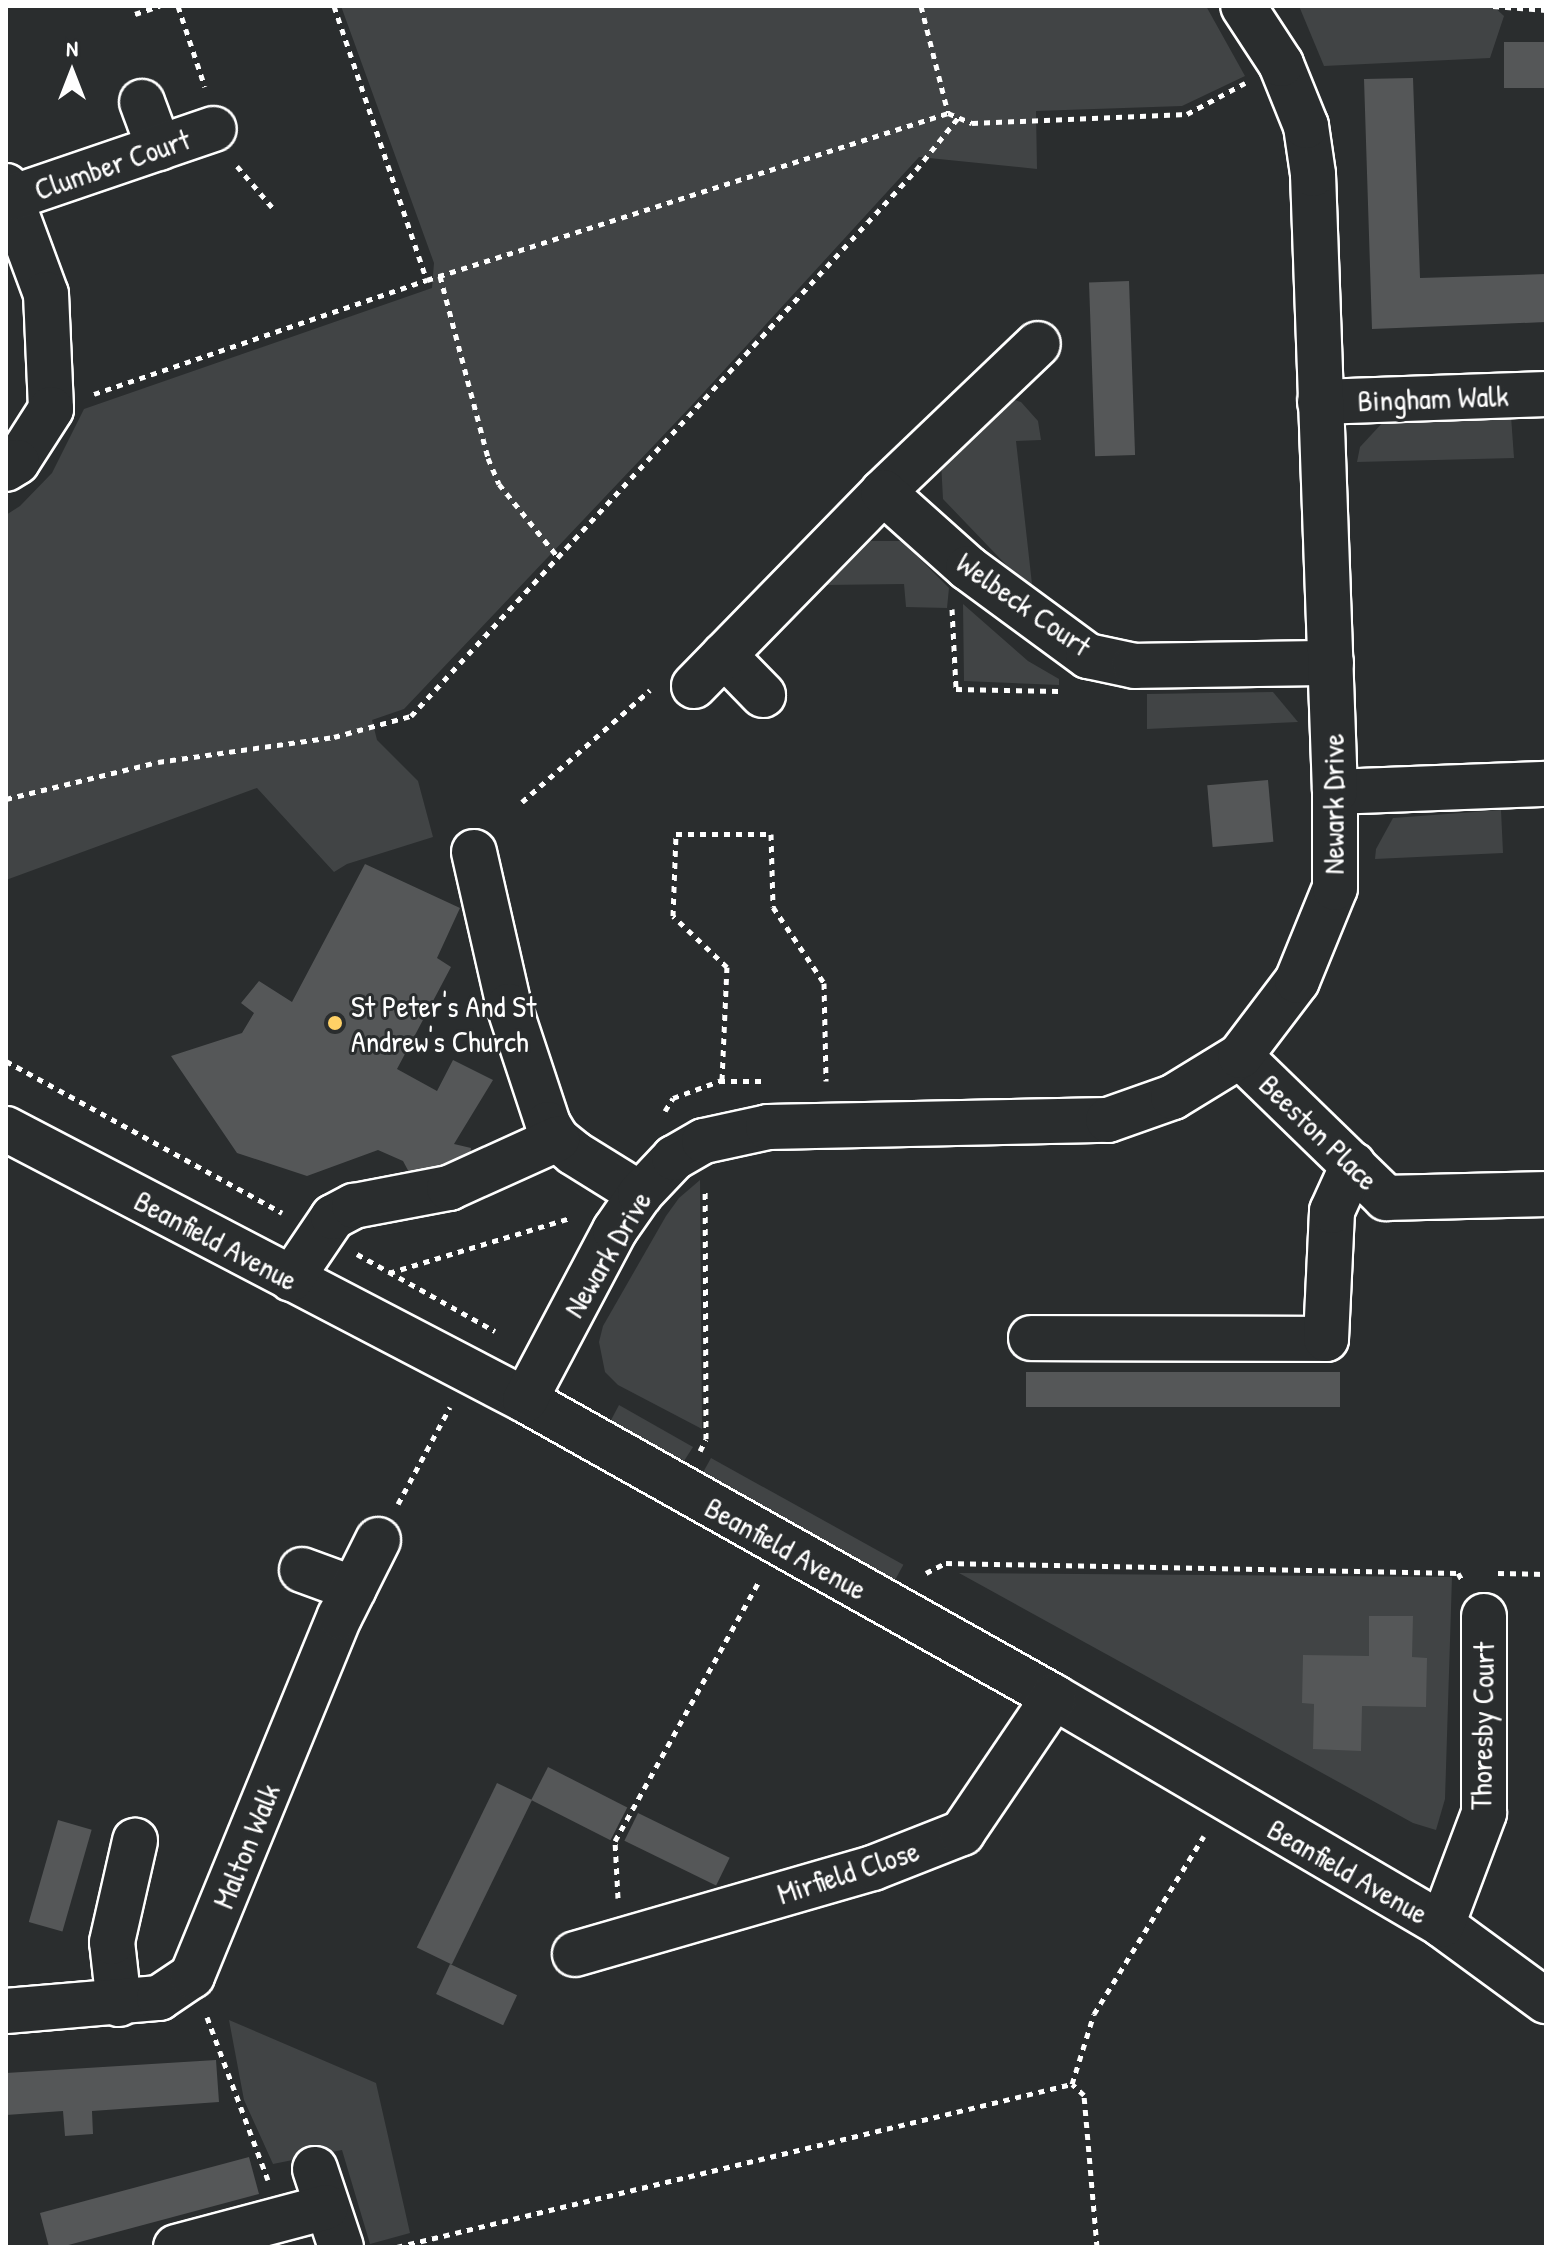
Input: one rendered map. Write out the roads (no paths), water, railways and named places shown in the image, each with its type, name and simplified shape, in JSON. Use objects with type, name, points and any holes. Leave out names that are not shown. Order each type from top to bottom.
[{"type":"street","name":"Newark Drive","points":[[525,1400],[615,1230],[640,1194],[689,1150],[768,1127],[1108,1120],[1173,1097],[1240,1056],[1297,981],[1335,888],[1335,792],[1313,174],[1306,126],[1281,64],[1243,6]]},
{"type":"street","points":[[142,102],[159,148]]},
{"type":"street","name":"Clumber Court","points":[[8,192],[214,129]]},
{"type":"street","points":[[6,469],[17,462],[51,409],[46,294],[8,192]]},
{"type":"street","points":[[694,686],[883,492],[1038,344]]},
{"type":"street","name":"Bingham Walk","points":[[1320,402],[1546,394]]},
{"type":"street","name":"Welbeck Court","points":[[883,492],[968,568],[1088,656],[1135,666],[1331,663]]},
{"type":"street","points":[[724,655],[763,695]]},
{"type":"street","points":[[1335,792],[1546,784]]},
{"type":"street","points":[[474,852],[509,1006],[548,1124],[557,1139],[640,1194]]},
{"type":"street","name":"Beeston Place","points":[[1240,1056],[1386,1198],[1546,1194]]},
{"type":"street","name":"Beanfield Avenue","points":[[6,1130],[525,1400],[1054,1697],[1226,1801],[1442,1925],[1546,2001]]},
{"type":"street","points":[[291,1279],[333,1217],[354,1206],[449,1188],[557,1139]]},
{"type":"street","points":[[1031,1338],[1326,1339],[1332,1211],[1353,1165]]},
{"type":"street","name":"Malton Walk","points":[[119,2004],[159,1998],[192,1976],[354,1589],[378,1540]]},
{"type":"street","points":[[302,1570],[354,1589]]},
{"type":"street","name":"Thoresby Court","points":[[1442,1925],[1484,1813],[1484,1616]]},
{"type":"street","name":"Mirfield Close","points":[[575,1954],[873,1868],[962,1833],[1054,1697]]},
{"type":"street","points":[[6,2011],[119,2004],[112,1942],[135,1841]]},
{"type":"street","points":[[176,2247],[277,2220],[320,2188],[341,2247]]},
{"type":"place","name":"St Peter's And St Andrew's Church","points":[[335,1023]]}]
